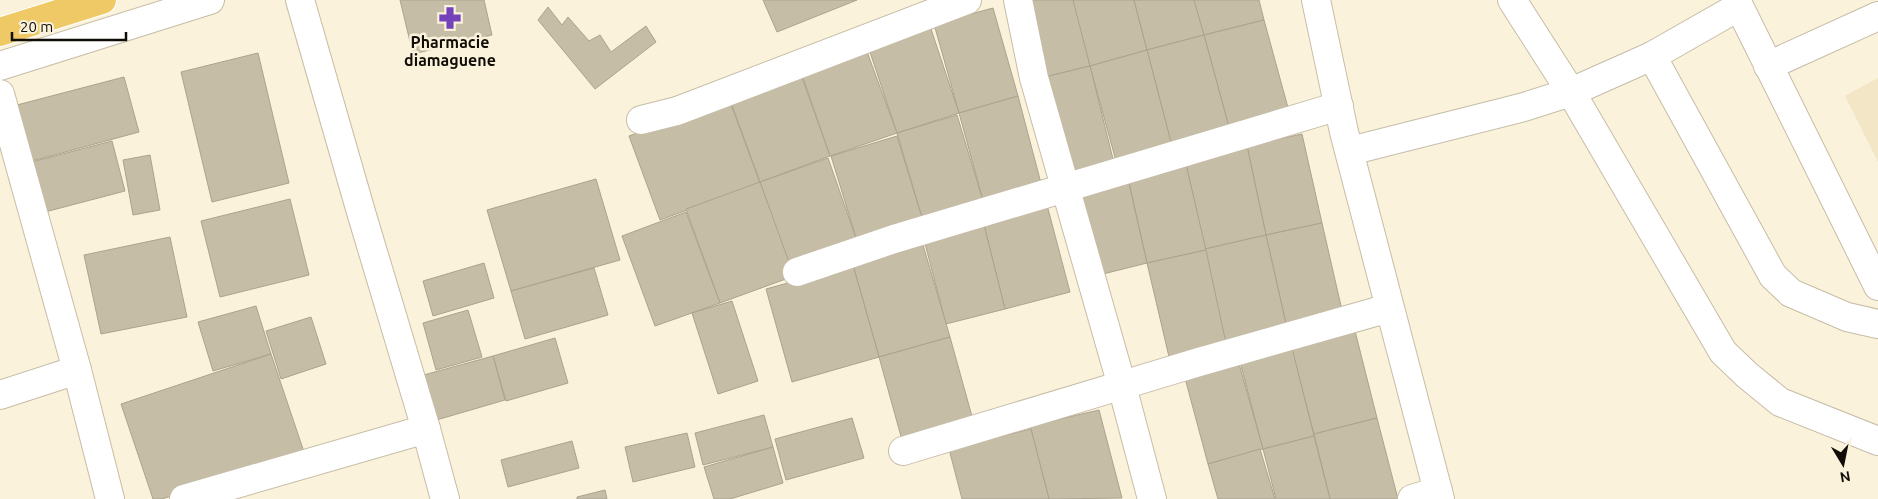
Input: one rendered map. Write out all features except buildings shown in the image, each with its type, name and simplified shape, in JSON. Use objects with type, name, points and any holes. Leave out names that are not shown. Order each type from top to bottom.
[{"type":"highway","points":[[0,32],[102,0]]},
{"type":"street","points":[[0,66],[210,0]]},
{"type":"street","points":[[300,0],[445,499]]},
{"type":"street","points":[[641,120],[676,111],[967,0]]},
{"type":"street","points":[[1018,0],[1034,78],[1122,386],[1152,499]]},
{"type":"street","points":[[1316,0],[1339,106],[1389,308],[1439,495],[1412,499]]},
{"type":"street","points":[[1512,0],[1571,92],[1722,352],[1747,376],[1780,402],[1878,441]]},
{"type":"street","points":[[1350,150],[1524,107],[1571,92],[1652,56],[1737,3],[1878,286]]},
{"type":"street","points":[[1768,66],[1878,16]]},
{"type":"street","points":[[1652,56],[1774,276],[1791,293],[1847,317],[1878,324]]},
{"type":"street","points":[[0,94],[77,370],[110,499]]},
{"type":"street","points":[[797,272],[894,239],[1339,106]]},
{"type":"street","points":[[903,451],[1389,308]]},
{"type":"street","points":[[0,395],[77,370]]},
{"type":"street","points":[[184,499],[426,429]]},
{"type":"shaded area","points":[[1878,78],[1878,162],[1845,96]]},
{"type":"place","name":"Pharmacie diamaguene","points":[[450,18]]}]
